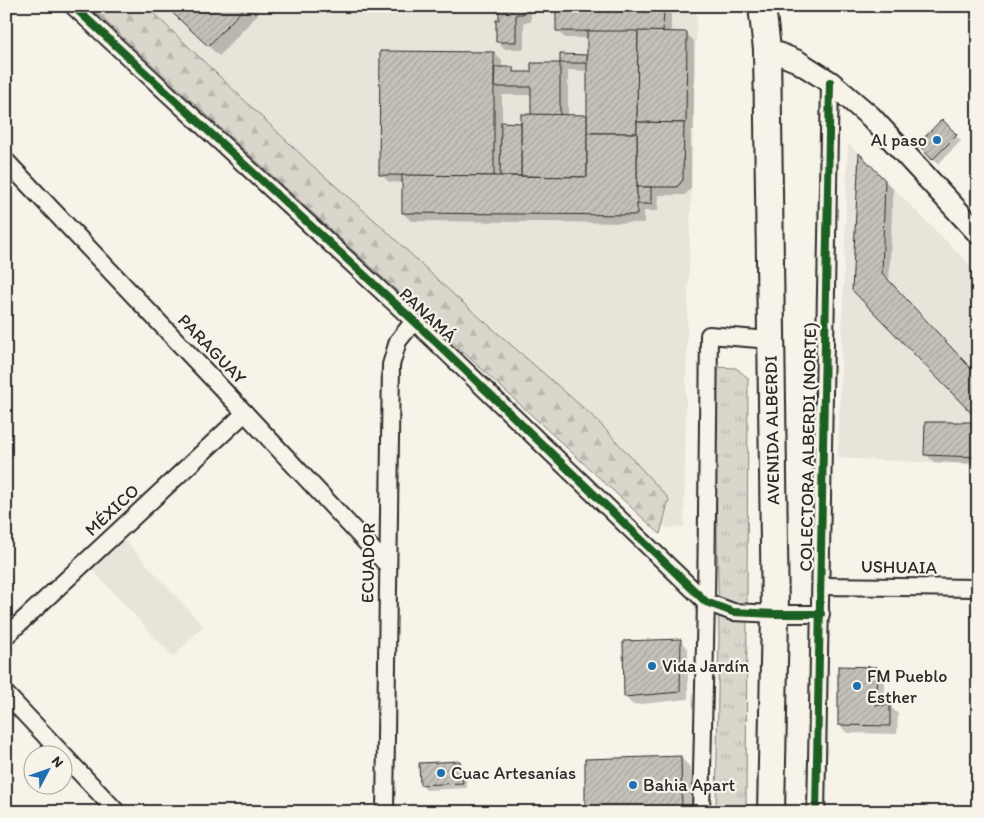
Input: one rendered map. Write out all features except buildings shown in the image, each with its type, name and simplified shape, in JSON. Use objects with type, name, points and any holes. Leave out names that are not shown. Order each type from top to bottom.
[{"type":"main road","name":"AVENIDA ALBERDI","points":[[762,6],[767,49],[775,614],[771,812]]},
{"type":"main road","name":"AVENIDA ALBERDI","points":[[767,49],[772,6]]},
{"type":"street","name":"PANAMÁ","points":[[73,6],[414,321],[706,602],[733,612],[821,614]]},
{"type":"street","points":[[767,49],[797,61],[830,82],[871,117],[978,233]]},
{"type":"street","name":"COLECTORA ALBERDI (NORTE)","points":[[816,812],[830,82]]},
{"type":"street","name":"PARAGUAY","points":[[6,161],[246,412],[388,566]]},
{"type":"street","name":"ECUADOR","points":[[385,812],[391,365],[398,341],[414,321]]},
{"type":"street","points":[[701,812],[709,335],[771,340]]},
{"type":"street","name":"MÉXICO","points":[[6,636],[246,412]]},
{"type":"street","name":"USHUAIA","points":[[821,586],[978,588]]},
{"type":"street","points":[[6,694],[117,812]]},
{"type":"shaded area","points":[[100,6],[697,6],[687,333],[684,527],[666,528]]},
{"type":"shaded area","points":[[848,143],[978,273],[978,465],[838,458]]},
{"type":"shaded area","points":[[123,538],[203,626],[173,657],[91,568]]},
{"type":"green space","points":[[89,6],[146,6],[314,167],[379,224],[454,295],[596,419],[669,499],[660,534]]},
{"type":"green space","points":[[714,367],[736,368],[748,378],[746,812],[716,812],[719,636]]},
{"type":"cycle path","points":[[73,6],[414,321],[706,602],[733,612],[821,614]]},
{"type":"cycle path","points":[[816,812],[830,82]]},
{"type":"place","name":"Al paso","points":[[937,140]]},
{"type":"place","name":"Vida Jardín","points":[[652,666]]},
{"type":"place","name":"FM Pueblo Esther","points":[[857,686]]},
{"type":"place","name":"Cuac Artesanías","points":[[441,773]]},
{"type":"place","name":"Bahia Apart","points":[[633,785]]}]
